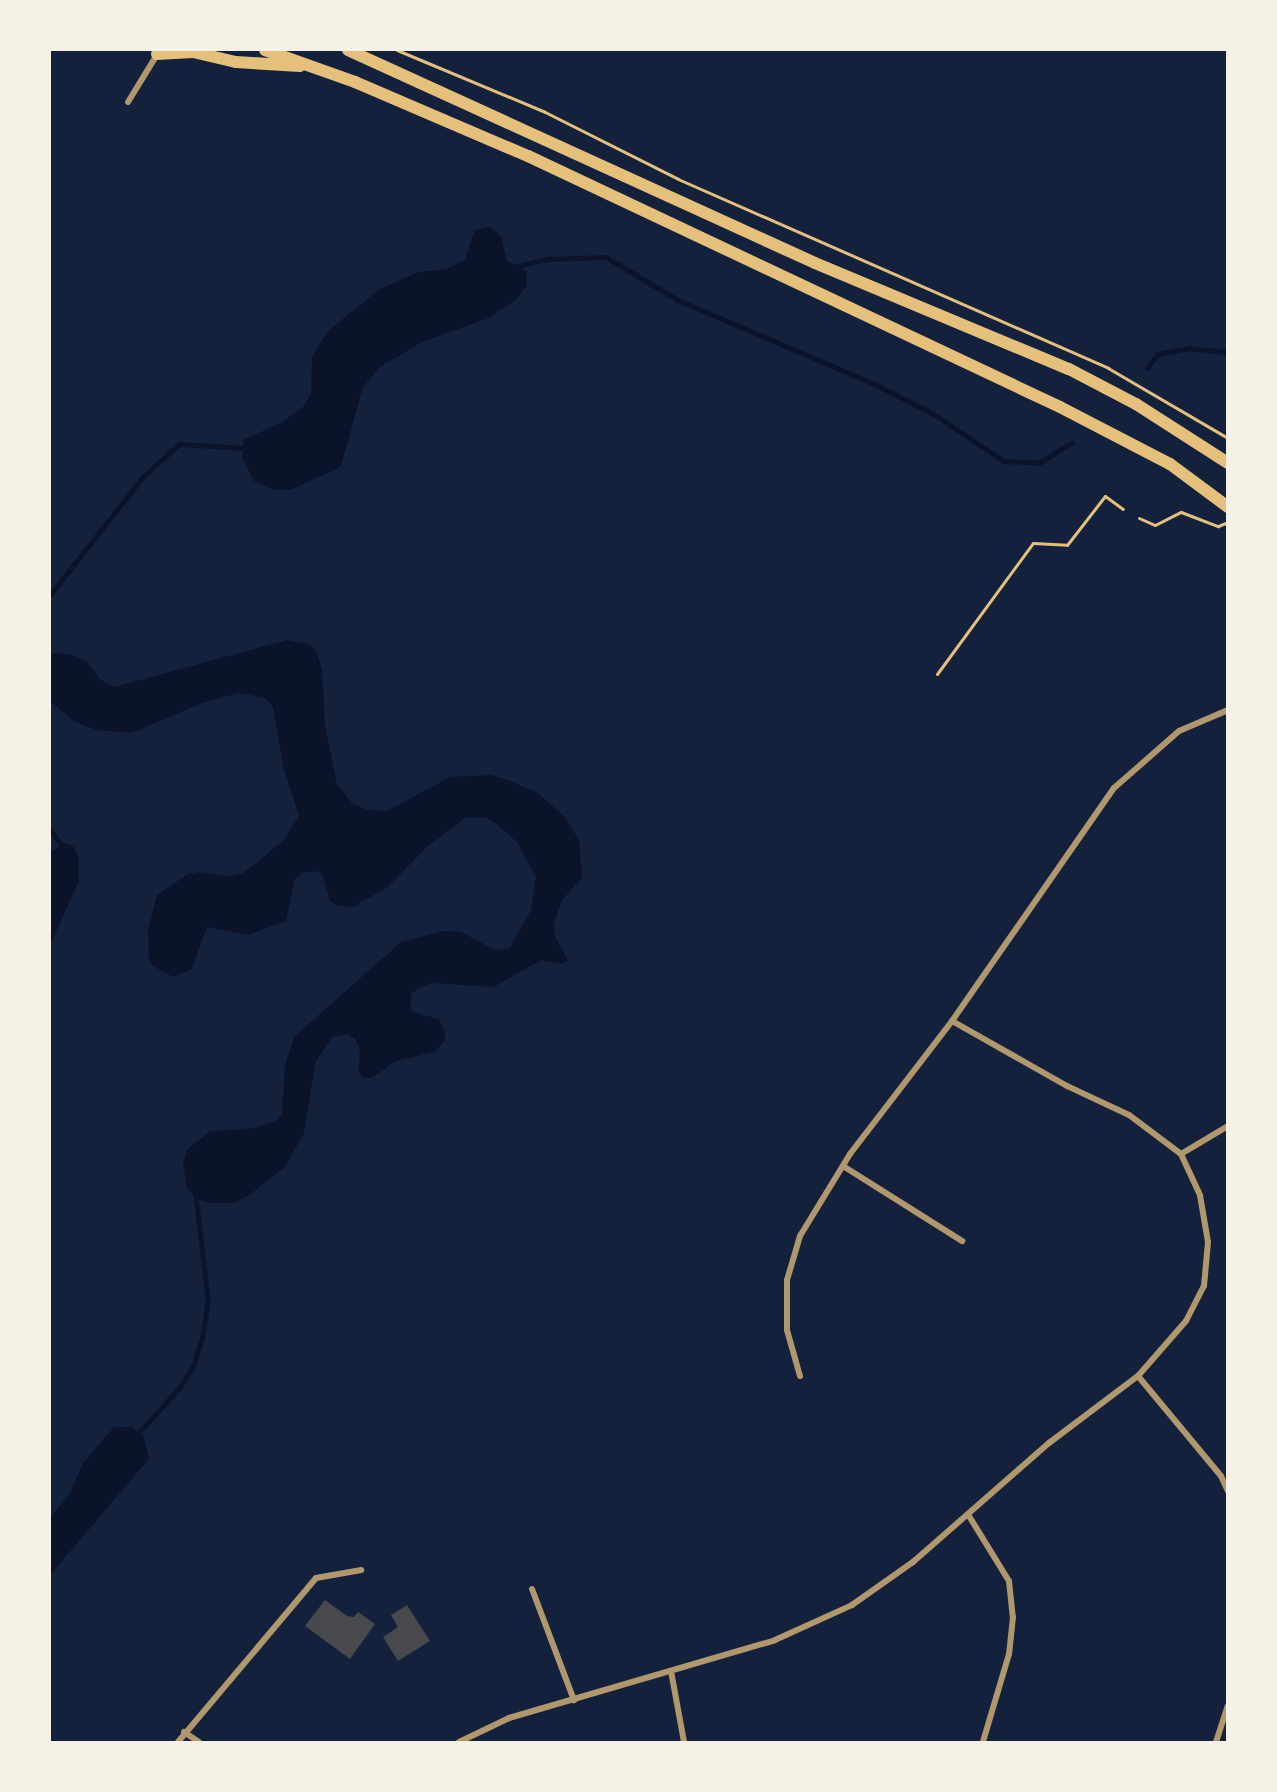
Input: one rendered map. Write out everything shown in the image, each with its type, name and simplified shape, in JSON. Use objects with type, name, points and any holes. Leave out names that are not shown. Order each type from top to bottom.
[{"type":"main road","points":[[265,50],[313,66],[528,156],[1060,407],[1170,465],[1227,507]]},
{"type":"main road","points":[[348,50],[805,258],[1098,382],[1227,463]]},
{"type":"main road","points":[[158,52],[193,52],[236,62],[313,66]]},
{"type":"street","points":[[128,102],[158,52]]},
{"type":"street","points":[[800,1376],[787,1330],[787,1280],[800,1236],[843,1166],[952,1021],[1114,788],[1179,731],[1227,710]]},
{"type":"street","points":[[459,1743],[509,1718],[775,1640],[852,1605],[969,1516],[1049,1443],[1138,1376],[1186,1321],[1204,1286],[1208,1242],[1200,1195],[1180,1154],[1129,1115],[1067,1086],[952,1021]]},
{"type":"street","points":[[1180,1154],[1227,1126]]},
{"type":"street","points":[[843,1166],[962,1240]]},
{"type":"street","points":[[1138,1376],[1221,1476],[1227,1491]]},
{"type":"street","points":[[969,1516],[1009,1581],[1013,1617],[1009,1654],[982,1743]]},
{"type":"street","points":[[178,1743],[184,1732],[316,1578],[361,1570]]},
{"type":"street","points":[[531,1589],[573,1700]]},
{"type":"street","points":[[672,1671],[684,1743]]},
{"type":"street","points":[[1216,1743],[1227,1706]]},
{"type":"street","points":[[184,1732],[199,1743]]},
{"type":"path","points":[[398,50],[545,112],[678,179],[1108,368],[1227,438]]},
{"type":"path","points":[[937,674],[1033,543],[1067,545],[1106,496],[1123,509]]},
{"type":"path","points":[[1139,518],[1155,525],[1181,512],[1218,526],[1226,523]]},
{"type":"water","points":[[490,227],[501,236],[507,261],[527,271],[527,285],[518,298],[489,318],[422,342],[380,367],[363,387],[341,466],[290,490],[272,489],[254,481],[242,457],[244,439],[281,423],[303,407],[311,394],[312,356],[329,330],[380,289],[418,272],[446,269],[464,261],[475,230]]},
{"type":"water","points":[[287,640],[309,644],[316,651],[322,669],[325,725],[337,784],[352,803],[365,809],[387,811],[450,777],[491,775],[510,781],[538,793],[565,817],[579,840],[582,878],[562,900],[554,923],[555,936],[568,961],[562,964],[541,960],[494,987],[433,983],[420,987],[411,994],[411,1011],[438,1019],[445,1031],[445,1040],[435,1052],[396,1061],[372,1078],[363,1078],[358,1072],[360,1051],[356,1040],[348,1034],[333,1037],[316,1061],[304,1133],[285,1167],[248,1196],[232,1203],[212,1203],[199,1200],[187,1189],[183,1163],[187,1150],[210,1131],[256,1128],[277,1120],[282,1114],[285,1065],[294,1037],[401,942],[443,931],[461,932],[495,950],[509,949],[531,910],[536,877],[517,842],[495,823],[485,817],[465,818],[427,847],[388,887],[353,907],[338,906],[330,901],[323,876],[317,871],[302,873],[295,879],[286,921],[248,935],[207,927],[192,969],[173,977],[153,966],[149,960],[148,929],[157,895],[188,874],[199,872],[228,876],[243,873],[283,841],[299,816],[284,770],[273,707],[265,698],[239,693],[205,702],[131,733],[97,730],[75,722],[50,701],[50,653],[70,654],[87,662],[101,680],[114,687]]},
{"type":"water","points":[[66,843],[74,847],[79,858],[79,881],[50,945],[50,852]]},
{"type":"water","points":[[114,1427],[132,1427],[144,1437],[149,1459],[50,1575],[50,1517],[69,1495],[83,1463]]},
{"type":"building","points":[[325,1600],[347,1616],[354,1617],[358,1612],[375,1624],[350,1659],[305,1626]]},
{"type":"building","points":[[407,1605],[430,1641],[398,1661],[383,1637],[398,1627],[391,1615]]},
{"type":"waterway","points":[[515,267],[548,259],[606,257],[678,300],[873,383],[934,414],[1004,461],[1039,463],[1071,443]]},
{"type":"waterway","points":[[1147,368],[1158,354],[1189,348],[1228,352]]},
{"type":"waterway","points":[[50,595],[143,477],[179,444],[246,448]]},
{"type":"waterway","points":[[50,830],[61,844]]},
{"type":"waterway","points":[[136,1436],[180,1387],[193,1366],[202,1338],[208,1302],[195,1192]]}]
